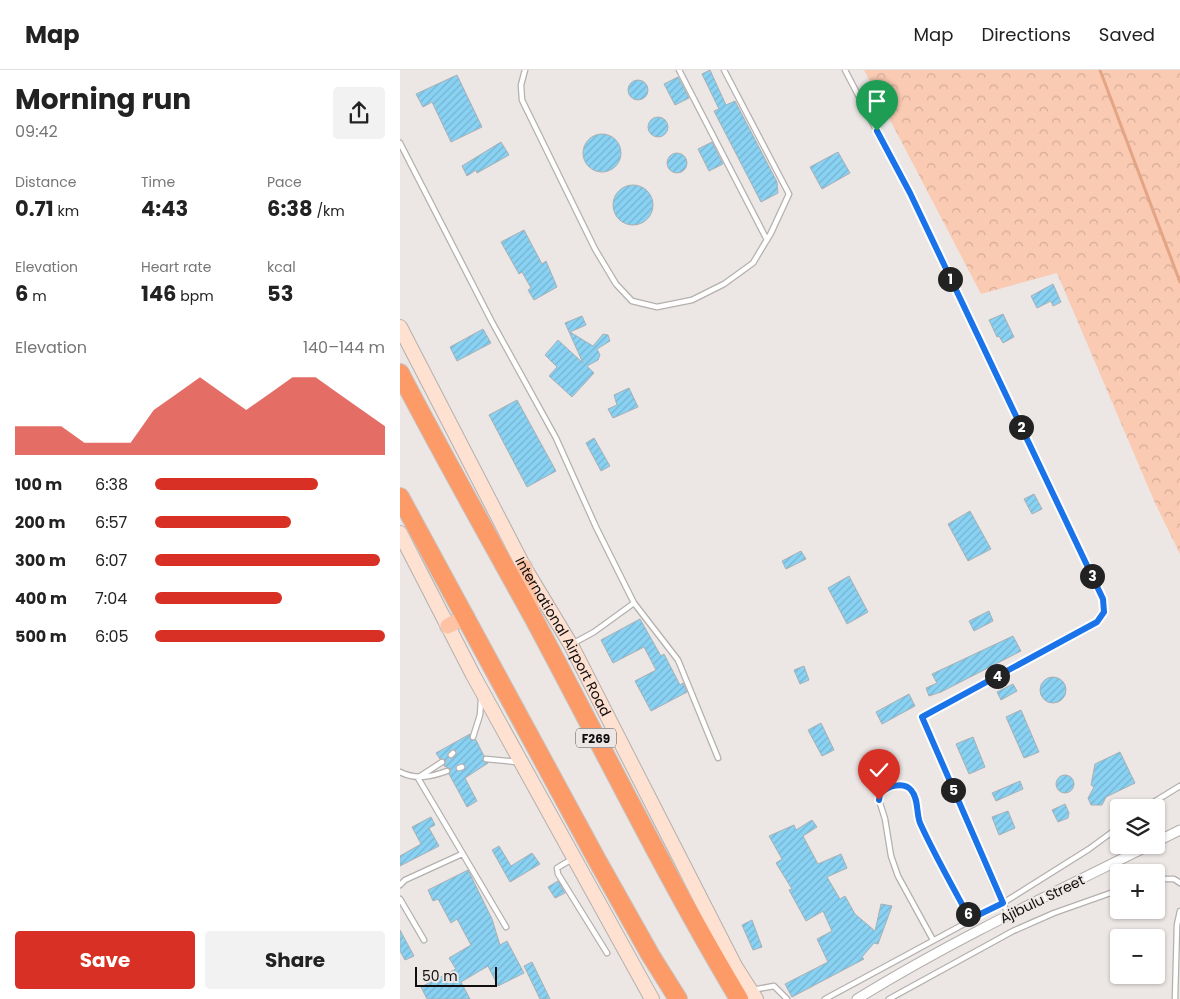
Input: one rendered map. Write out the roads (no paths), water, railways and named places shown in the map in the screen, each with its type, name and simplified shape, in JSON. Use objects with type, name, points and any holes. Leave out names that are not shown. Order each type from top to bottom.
[{"type":"highway","name":"International Airport Road","points":[[400,373],[454,477],[534,620],[644,830],[748,996]]},
{"type":"highway","points":[[404,504],[597,860],[678,999]]},
{"type":"main road","name":"International Airport Road","points":[[400,328],[524,567],[571,645],[748,996]]},
{"type":"main road","points":[[400,533],[482,691],[652,999]]},
{"type":"main road","points":[[524,567],[534,620]]},
{"type":"main road","points":[[448,626],[466,616]]},
{"type":"street","points":[[1165,838],[1180,830]]},
{"type":"street","name":"Ajibulu Street","points":[[857,999],[904,970],[1132,854]]},
{"type":"lane","points":[[525,70],[521,85],[522,100],[596,249],[616,284],[632,301],[657,307],[692,300],[724,284],[753,263],[767,240],[789,194],[724,70]]},
{"type":"lane","points":[[679,70],[767,240]]},
{"type":"lane","points":[[845,70],[910,193],[1103,599],[1104,612],[1097,622],[922,717],[1009,915]]},
{"type":"lane","points":[[400,143],[492,322],[556,438],[596,527],[634,602],[678,660],[718,758]]},
{"type":"lane","points":[[571,645],[594,632],[634,602]]},
{"type":"lane","points":[[474,737],[480,715],[482,691]]},
{"type":"lane","points":[[486,760],[505,759],[521,763]]},
{"type":"lane","points":[[418,778],[442,762]]},
{"type":"lane","points":[[400,772],[411,778],[418,778],[434,776],[448,771]]},
{"type":"lane","points":[[418,778],[506,927]]},
{"type":"lane","points":[[933,940],[898,876],[891,856],[885,819],[879,800],[883,791],[902,785],[911,790],[915,796],[922,826],[970,919]]},
{"type":"lane","points":[[1159,799],[1180,786]]},
{"type":"lane","points":[[825,999],[970,919],[1003,903],[1110,834]]},
{"type":"lane","points":[[400,884],[462,854]]},
{"type":"lane","points":[[573,858],[557,868],[558,874],[607,954]]},
{"type":"lane","points":[[1165,878],[1179,880]]},
{"type":"lane","points":[[889,999],[1013,931],[1054,913],[1110,893]]},
{"type":"lane","points":[[400,898],[424,940]]},
{"type":"lane","points":[[1175,999],[1177,925],[1180,911]]},
{"type":"lane","points":[[748,996],[774,986],[787,999]]},
{"type":"waterway","points":[[1100,70],[1180,282]]}]
